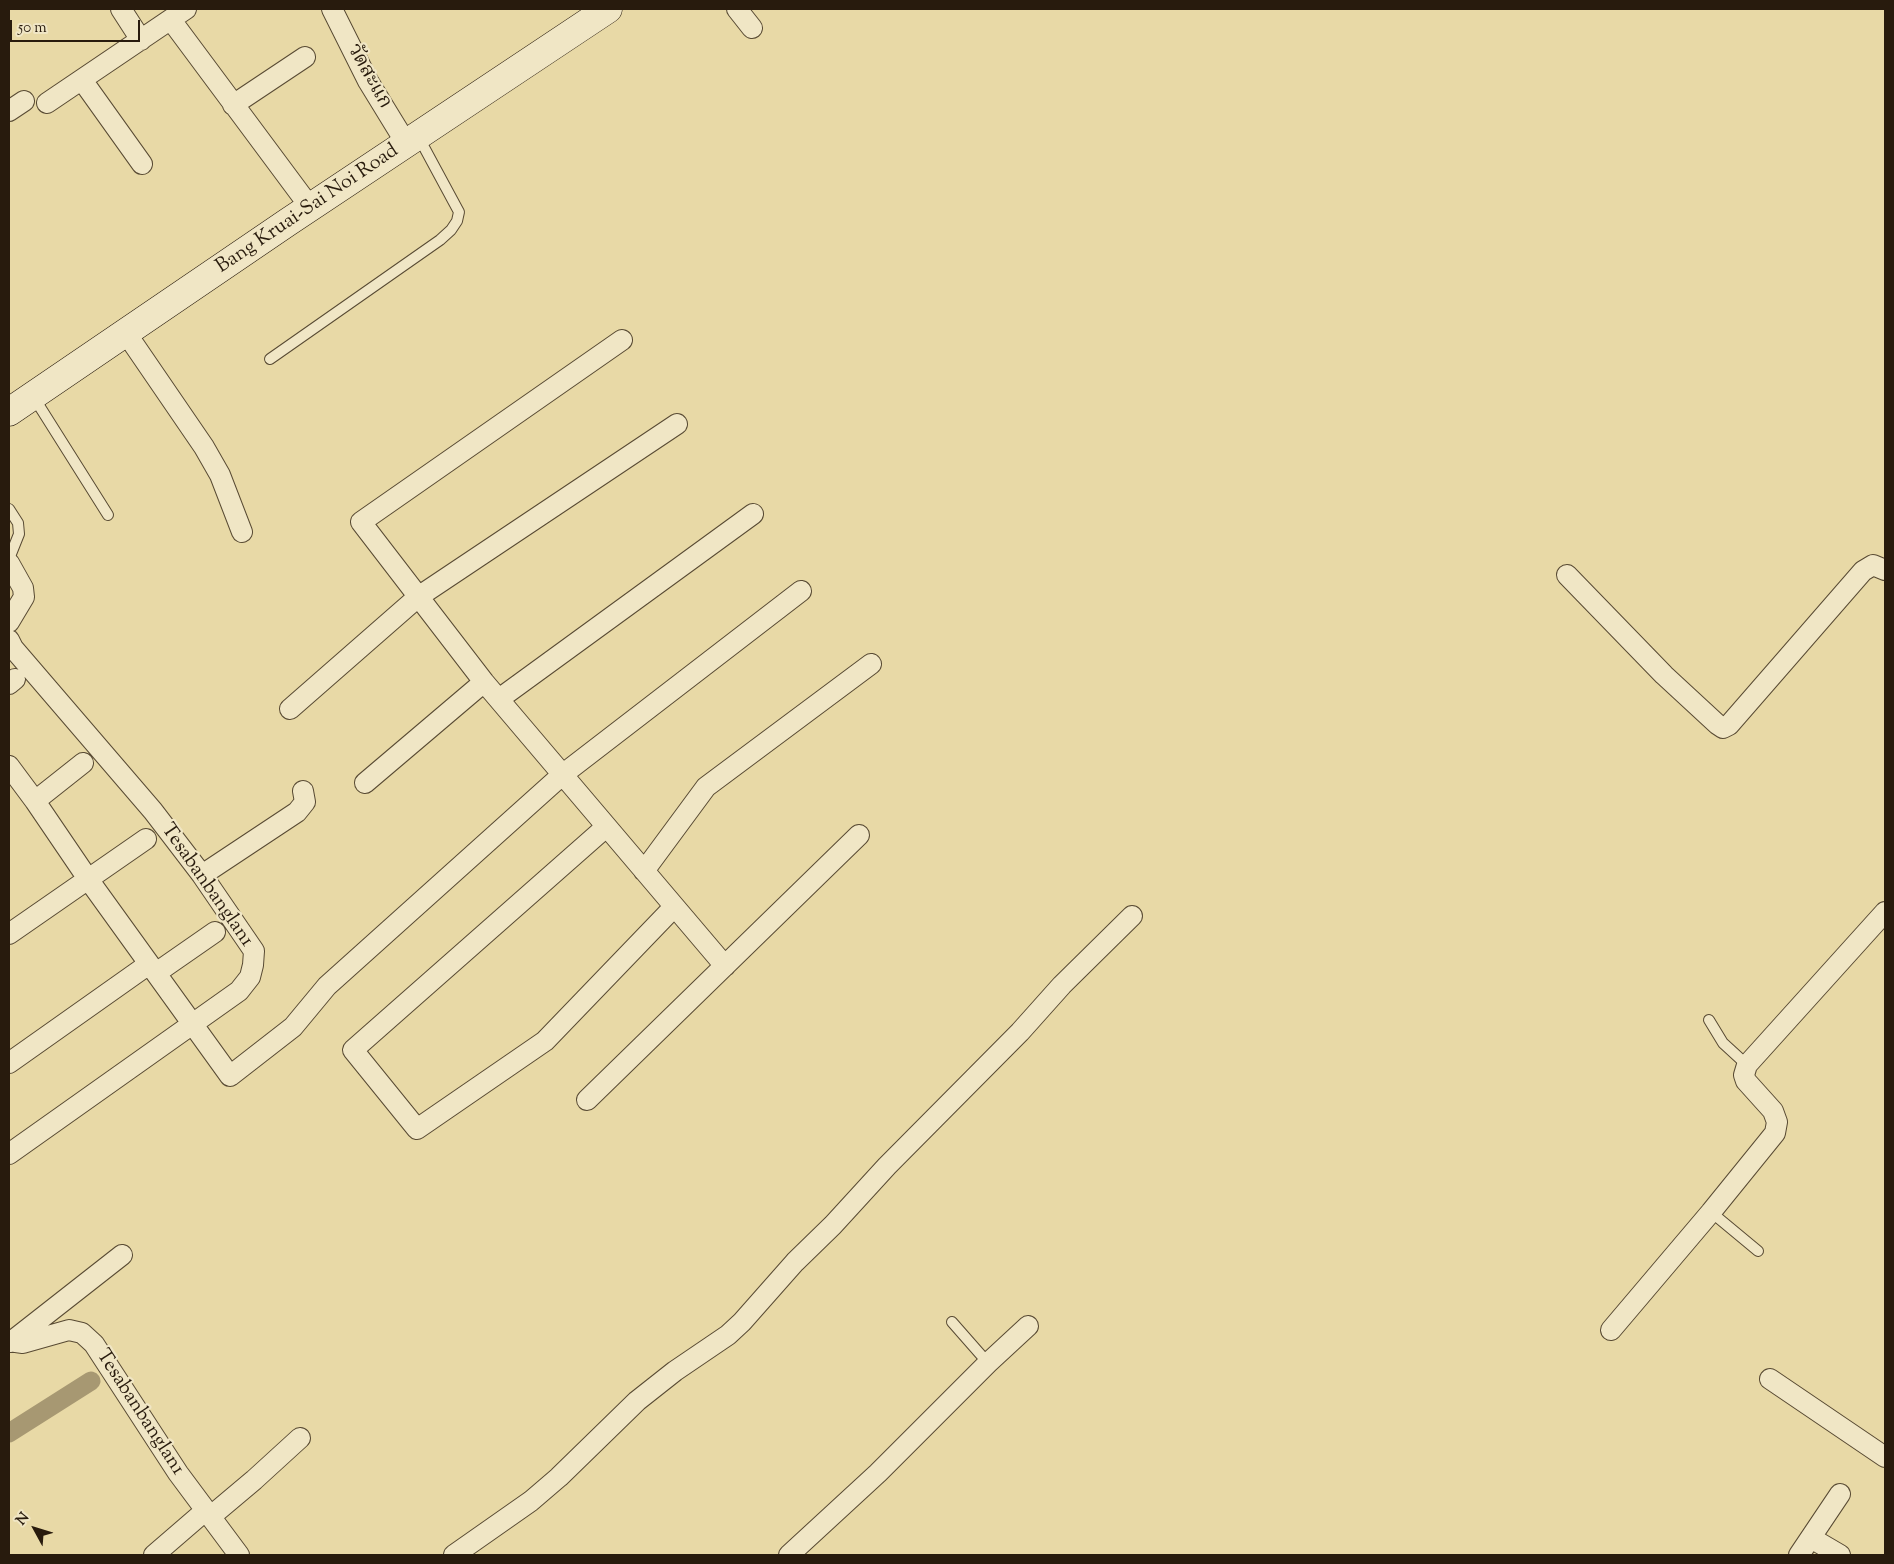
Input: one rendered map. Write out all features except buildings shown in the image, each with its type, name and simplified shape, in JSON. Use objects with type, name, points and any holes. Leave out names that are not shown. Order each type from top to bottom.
[{"type":"street","points":[[121,9],[141,40]]},
{"type":"street","name":"วัดสะแก","points":[[332,9],[368,81],[412,139]]},
{"type":"street","name":"Bang Kruai-Sai Noi Road","points":[[16,403],[126,333],[310,207],[608,9]]},
{"type":"street","points":[[738,9],[752,28]]},
{"type":"street","points":[[47,103],[178,15],[233,105],[310,207]]},
{"type":"street","points":[[233,105],[305,57]]},
{"type":"street","points":[[82,80],[142,164]]},
{"type":"street","points":[[126,333],[204,447],[220,475],[242,532]]},
{"type":"street","points":[[622,340],[361,522],[484,682],[725,966]]},
{"type":"street","points":[[290,708],[418,597],[677,424]]},
{"type":"street","points":[[499,699],[753,514]]},
{"type":"street","points":[[9,562],[23,588],[24,597],[9,622]]},
{"type":"street","points":[[1567,575],[1664,675],[1717,724],[1724,728],[1729,725],[1863,571],[1873,565],[1885,570]]},
{"type":"street","points":[[9,766],[230,1076],[293,1027],[327,986],[562,775],[801,591]]},
{"type":"street","name":"Tesabanbanglan1","points":[[9,640],[13,648],[153,811],[202,875],[254,951],[250,977],[239,991],[9,1154]]},
{"type":"street","points":[[644,871],[706,787],[871,664]]},
{"type":"street","points":[[364,783],[484,682]]},
{"type":"street","points":[[35,801],[83,763]]},
{"type":"street","points":[[202,875],[297,812],[305,802],[303,791]]},
{"type":"street","points":[[606,827],[353,1050],[417,1130],[545,1042],[674,907]]},
{"type":"street","points":[[587,1100],[858,835]]},
{"type":"street","points":[[9,934],[146,838]]},
{"type":"street","points":[[1611,1330],[1711,1212],[1775,1132],[1777,1122],[1773,1112],[1746,1081],[1744,1075],[1747,1065],[1885,912]]},
{"type":"street","points":[[454,1555],[530,1501],[559,1477],[637,1401],[675,1371],[728,1335],[742,1322],[795,1262],[833,1225],[887,1166],[1013,1039],[1062,985],[1132,916]]},
{"type":"street","points":[[9,1063],[152,969],[215,932]]},
{"type":"street","points":[[10,1341],[122,1255]]},
{"type":"street","points":[[789,1555],[878,1473],[988,1363],[1028,1326]]},
{"type":"street","name":"Tesabanbanglan1","points":[[10,1341],[23,1343],[68,1330],[82,1333],[94,1344],[178,1473],[239,1555]]},
{"type":"street","points":[[1770,1379],[1885,1458]]},
{"type":"street","points":[[154,1555],[254,1480],[300,1438]]},
{"type":"street","points":[[1799,1555],[1840,1494]]},
{"type":"street","points":[[1811,1538],[1840,1555]]},
{"type":"lane","points":[[270,359],[440,240],[451,230],[457,221],[459,212],[412,139]]},
{"type":"lane","points":[[16,403],[108,515]]},
{"type":"lane","points":[[9,509],[18,523],[19,534],[9,559]]},
{"type":"lane","points":[[1708,1020],[1723,1042],[1747,1065]]},
{"type":"lane","points":[[1711,1212],[1758,1251]]},
{"type":"lane","points":[[952,1322],[988,1363]]},
{"type":"waterway","points":[[9,1433],[91,1381]]}]
